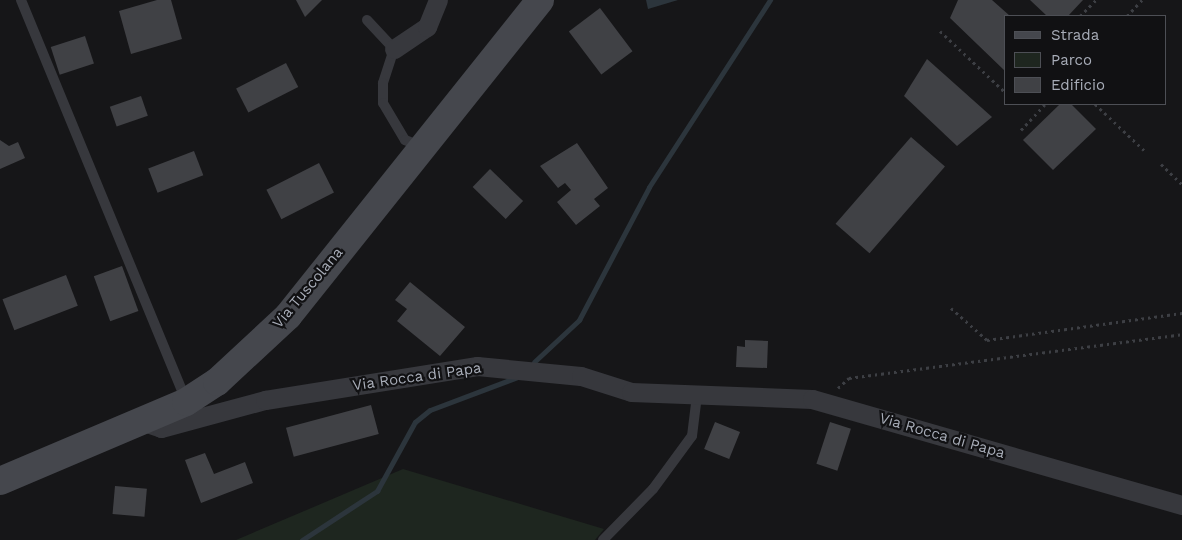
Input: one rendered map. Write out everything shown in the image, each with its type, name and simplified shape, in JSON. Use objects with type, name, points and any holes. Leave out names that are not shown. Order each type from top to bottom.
[{"type":"main road","name":"Via Tuscolana","points":[[0,481],[186,402],[217,382],[288,316],[540,0]]},
{"type":"street","points":[[394,49],[427,28],[438,0]]},
{"type":"street","name":"Via Rocca di Papa","points":[[141,421],[161,428],[265,400],[477,366],[581,376],[631,392],[812,399],[1182,505]]},
{"type":"lane","points":[[21,0],[186,402]]},
{"type":"lane","points":[[367,20],[394,49],[383,84],[383,103],[405,140],[423,147]]},
{"type":"lane","points":[[603,540],[653,489],[692,436],[697,395]]},
{"type":"path","points":[[1081,15],[1096,0]]},
{"type":"path","points":[[1128,15],[1142,0]]},
{"type":"path","points":[[940,31],[1004,91]]},
{"type":"path","points":[[1020,130],[1044,105]]},
{"type":"path","points":[[1096,105],[1146,152]]},
{"type":"path","points":[[1161,164],[1182,184]]},
{"type":"path","points":[[951,308],[986,340],[1182,313]]},
{"type":"path","points":[[838,394],[838,385],[849,378],[1182,334]]},
{"type":"green space","points":[[403,469],[604,529],[595,540],[236,540]]},
{"type":"shaded area","points":[[646,0],[678,0],[648,9]]},
{"type":"building","points":[[157,0],[171,0],[182,39],[131,54],[119,11]]},
{"type":"building","points":[[296,0],[322,0],[305,17]]},
{"type":"building","points":[[958,0],[992,0],[1009,15],[1004,15],[1004,70],[950,18]]},
{"type":"building","points":[[1030,0],[1083,0],[1069,15],[1046,15]]},
{"type":"building","points":[[600,8],[632,51],[601,75],[569,31]]},
{"type":"building","points":[[85,36],[94,64],[60,75],[51,47]]},
{"type":"building","points":[[927,59],[992,117],[957,146],[904,96]]},
{"type":"building","points":[[286,63],[298,87],[248,112],[236,88]]},
{"type":"building","points":[[141,96],[148,116],[117,127],[110,107]]},
{"type":"building","points":[[1059,105],[1072,105],[1096,129],[1053,170],[1023,140]]},
{"type":"building","points":[[911,137],[945,167],[870,253],[836,224]]},
{"type":"building","points":[[0,140],[9,146],[18,142],[25,158],[0,169]]},
{"type":"building","points":[[577,143],[608,188],[594,199],[600,206],[576,225],[557,202],[571,190],[565,183],[558,188],[540,166]]},
{"type":"building","points":[[194,151],[203,175],[158,193],[148,169]]},
{"type":"building","points":[[319,163],[334,192],[281,219],[266,190]]},
{"type":"building","points":[[490,169],[523,201],[506,219],[473,187]]},
{"type":"building","points":[[122,266],[138,311],[110,321],[94,276]]},
{"type":"building","points":[[66,275],[78,306],[14,330],[3,299]]},
{"type":"building","points":[[410,282],[465,327],[440,356],[397,321],[407,309],[395,300]]},
{"type":"building","points":[[745,340],[768,341],[767,368],[736,367],[737,346],[745,347]]},
{"type":"building","points":[[371,405],[379,434],[294,457],[286,428]]},
{"type":"building","points":[[715,422],[740,432],[729,459],[704,449]]},
{"type":"building","points":[[830,422],[851,429],[837,471],[816,464]]},
{"type":"building","points":[[205,453],[214,474],[245,462],[253,483],[201,503],[185,460]]},
{"type":"building","points":[[115,486],[147,489],[144,517],[113,514]]},
{"type":"waterway","points":[[534,362],[579,320],[649,187],[770,0]]},
{"type":"waterway","points":[[302,540],[377,491],[415,422],[430,410],[520,376]]}]
